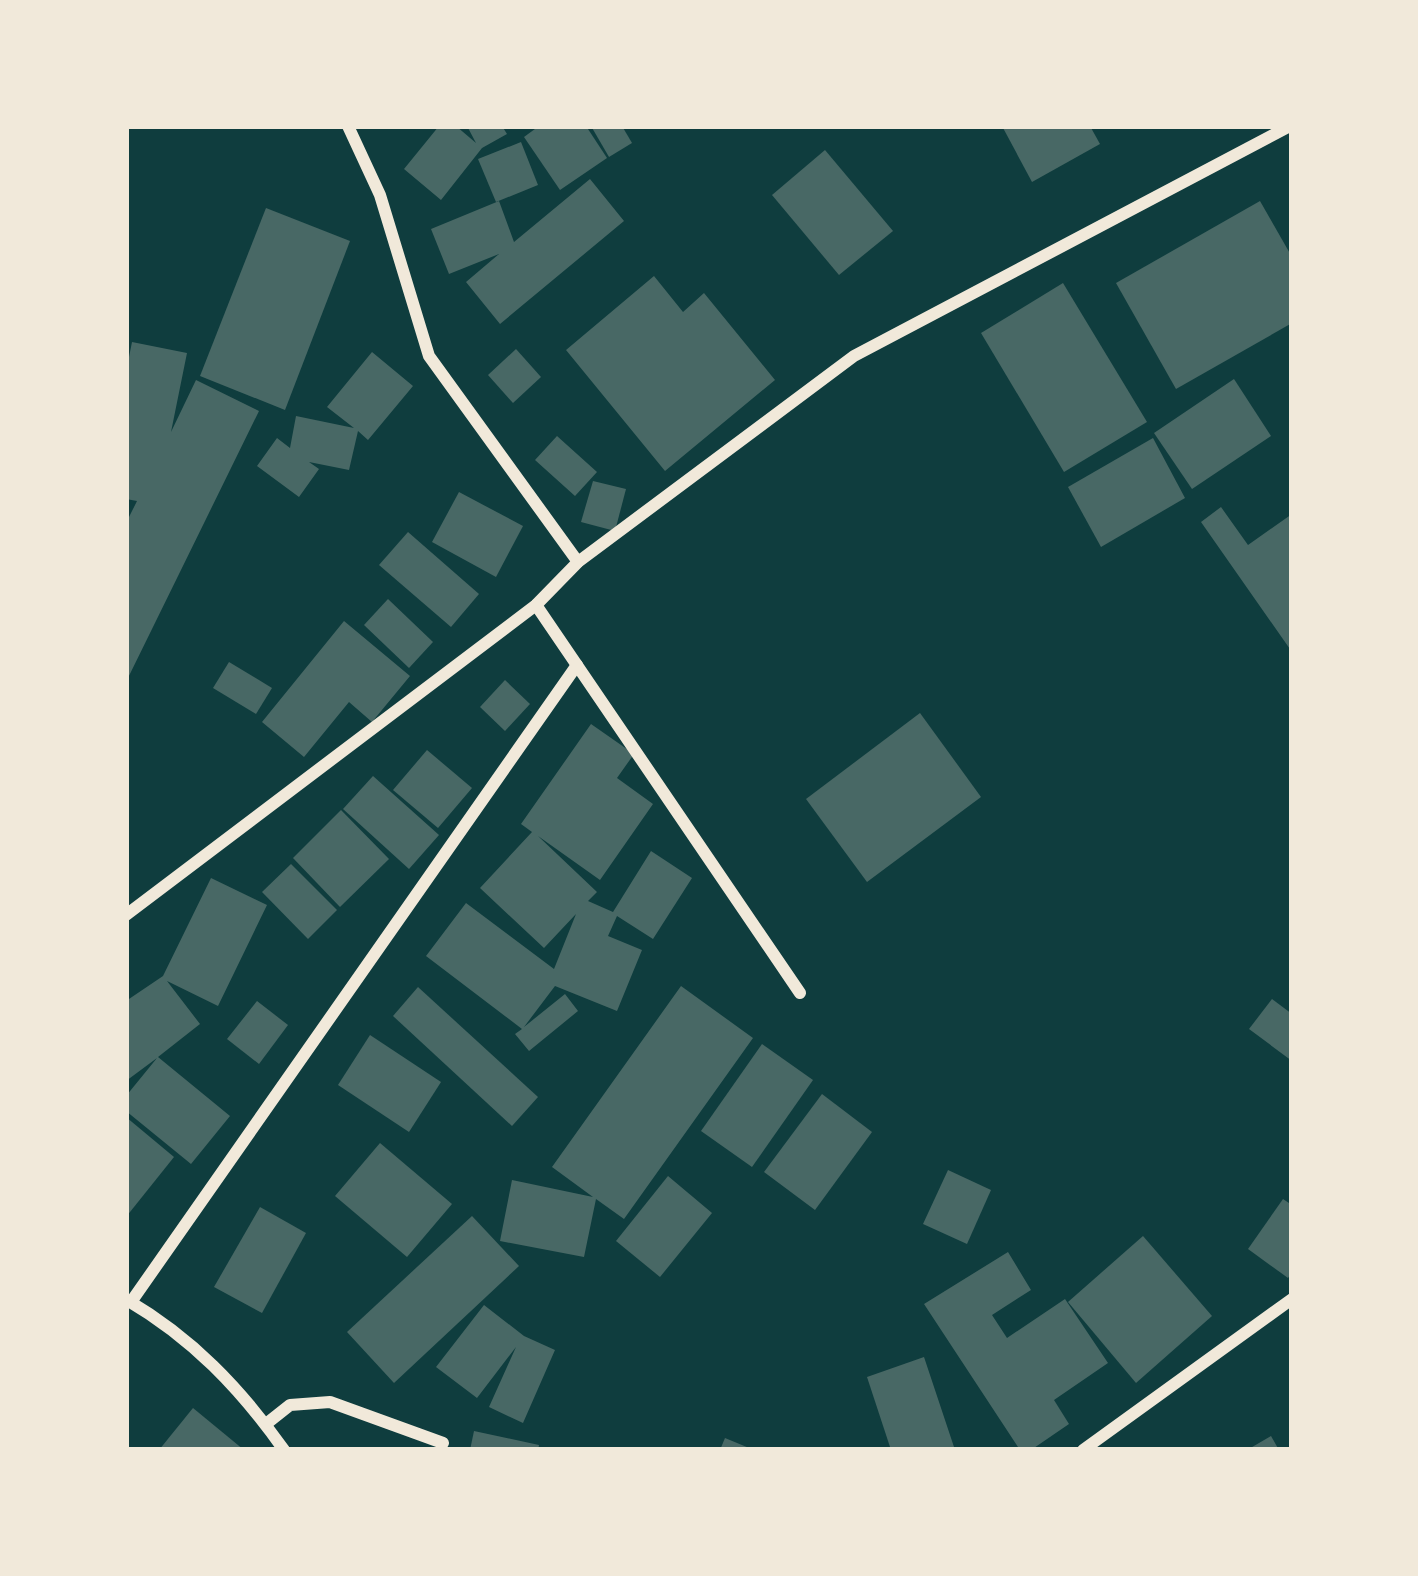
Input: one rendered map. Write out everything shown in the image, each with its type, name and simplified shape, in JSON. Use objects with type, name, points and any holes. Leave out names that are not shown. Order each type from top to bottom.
[{"type":"street","points":[[348,126],[380,195],[429,356],[578,562]]},
{"type":"street","points":[[126,916],[536,604],[578,562],[854,356],[1289,128]]},
{"type":"street","points":[[536,604],[800,993]]},
{"type":"street","points":[[284,1450],[188,1338],[129,1301],[577,665]]},
{"type":"street","points":[[1093,1447],[1292,1299]]},
{"type":"street","points":[[266,1424],[290,1405],[330,1402],[442,1443]]},
{"type":"building","points":[[439,126],[456,126],[476,143],[467,126],[502,126],[507,134],[482,148],[441,200],[404,169]]},
{"type":"building","points":[[539,126],[586,126],[607,158],[560,190],[524,137]]},
{"type":"building","points":[[591,126],[622,126],[632,143],[609,157]]},
{"type":"building","points":[[1002,126],[1090,126],[1100,144],[1032,182]]},
{"type":"building","points":[[521,142],[538,185],[496,202],[478,159]]},
{"type":"building","points":[[825,150],[893,231],[839,275],[772,195]]},
{"type":"building","points":[[590,179],[624,221],[500,324],[466,282],[499,254],[449,274],[431,229],[499,201],[514,242]]},
{"type":"building","points":[[1260,201],[1292,257],[1292,323],[1176,389],[1116,283]]},
{"type":"building","points":[[266,208],[350,241],[285,410],[200,376]]},
{"type":"building","points":[[654,276],[683,312],[704,293],[775,380],[665,471],[566,350]]},
{"type":"building","points":[[1063,283],[1147,422],[1064,472],[981,333]]},
{"type":"building","points":[[132,342],[187,353],[171,432],[196,380],[259,411],[126,682],[126,523],[137,501],[126,499],[126,372]]},
{"type":"building","points":[[516,349],[541,377],[513,403],[488,375]]},
{"type":"building","points":[[372,352],[413,386],[368,440],[358,431],[349,470],[309,462],[319,469],[299,497],[257,466],[277,438],[290,448],[296,416],[354,428],[327,407]]},
{"type":"building","points":[[1234,379],[1271,436],[1192,489],[1154,433]]},
{"type":"building","points":[[557,436],[597,472],[575,496],[535,460]]},
{"type":"building","points":[[1153,438],[1185,498],[1101,547],[1068,487]]},
{"type":"building","points":[[593,481],[626,489],[615,531],[581,522]]},
{"type":"building","points":[[459,492],[523,526],[496,577],[432,542]]},
{"type":"building","points":[[1221,507],[1248,545],[1292,514],[1292,652],[1201,522]]},
{"type":"building","points":[[408,532],[479,594],[451,627],[379,565]]},
{"type":"building","points":[[388,599],[433,642],[409,668],[364,625]]},
{"type":"building","points":[[344,621],[410,676],[372,722],[349,702],[304,757],[262,722]]},
{"type":"building","points":[[229,662],[272,688],[256,714],[213,688]]},
{"type":"building","points":[[505,680],[530,704],[505,731],[480,707]]},
{"type":"building","points":[[920,713],[981,797],[867,882],[806,799]]},
{"type":"building","points":[[591,724],[634,754],[617,778],[653,804],[600,880],[538,836],[597,892],[588,901],[613,912],[651,851],[692,878],[653,939],[617,916],[608,936],[642,950],[617,1011],[555,986],[524,1027],[565,994],[578,1011],[529,1051],[515,1034],[522,1029],[426,956],[466,903],[554,969],[576,914],[544,948],[480,888],[532,832],[521,824]]},
{"type":"building","points":[[427,750],[472,788],[438,828],[393,790]]},
{"type":"building","points":[[373,776],[439,835],[409,869],[343,809]]},
{"type":"building","points":[[341,810],[389,859],[340,907],[293,858]]},
{"type":"building","points":[[291,864],[337,910],[308,939],[262,892]]},
{"type":"building","points":[[211,878],[267,905],[218,1006],[167,981],[200,1024],[158,1057],[230,1116],[191,1164],[126,1111],[126,1096],[157,1058],[126,1081],[126,1001],[163,976]]},
{"type":"building","points":[[681,986],[753,1038],[624,1219],[596,1199],[584,1257],[500,1241],[512,1180],[593,1197],[552,1167]]},
{"type":"building","points":[[418,987],[538,1097],[512,1126],[393,1016]]},
{"type":"building","points":[[1272,999],[1292,1014],[1292,1061],[1249,1029]]},
{"type":"building","points":[[257,1001],[288,1025],[259,1064],[227,1039]]},
{"type":"building","points":[[370,1035],[441,1082],[409,1132],[338,1085]]},
{"type":"building","points":[[762,1044],[813,1080],[752,1167],[701,1131]]},
{"type":"building","points":[[822,1094],[872,1132],[815,1210],[764,1172]]},
{"type":"building","points":[[126,1117],[174,1157],[126,1217]]},
{"type":"building","points":[[380,1143],[452,1204],[407,1257],[335,1196]]},
{"type":"building","points":[[948,1170],[991,1190],[967,1244],[923,1224]]},
{"type":"building","points":[[668,1176],[712,1213],[660,1277],[616,1241]]},
{"type":"building","points":[[1283,1199],[1292,1205],[1292,1272],[1288,1278],[1248,1249]]},
{"type":"building","points":[[260,1207],[306,1233],[262,1313],[214,1287]]},
{"type":"building","points":[[472,1216],[519,1266],[394,1383],[347,1332]]},
{"type":"building","points":[[1143,1236],[1212,1316],[1136,1383],[1068,1302]]},
{"type":"building","points":[[1008,1252],[1031,1290],[992,1315],[1007,1338],[1065,1299],[1108,1363],[1054,1400],[1069,1424],[1031,1450],[1020,1450],[924,1304]]},
{"type":"building","points":[[484,1305],[524,1336],[555,1350],[523,1423],[489,1407],[516,1347],[477,1398],[436,1367]]},
{"type":"building","points":[[924,1357],[955,1450],[891,1450],[867,1377]]},
{"type":"building","points":[[193,1408],[244,1450],[159,1450]]},
{"type":"building","points":[[474,1431],[539,1445],[538,1450],[470,1450]]},
{"type":"building","points":[[1271,1436],[1279,1450],[1247,1450]]},
{"type":"building","points":[[725,1438],[754,1450],[720,1450]]}]
